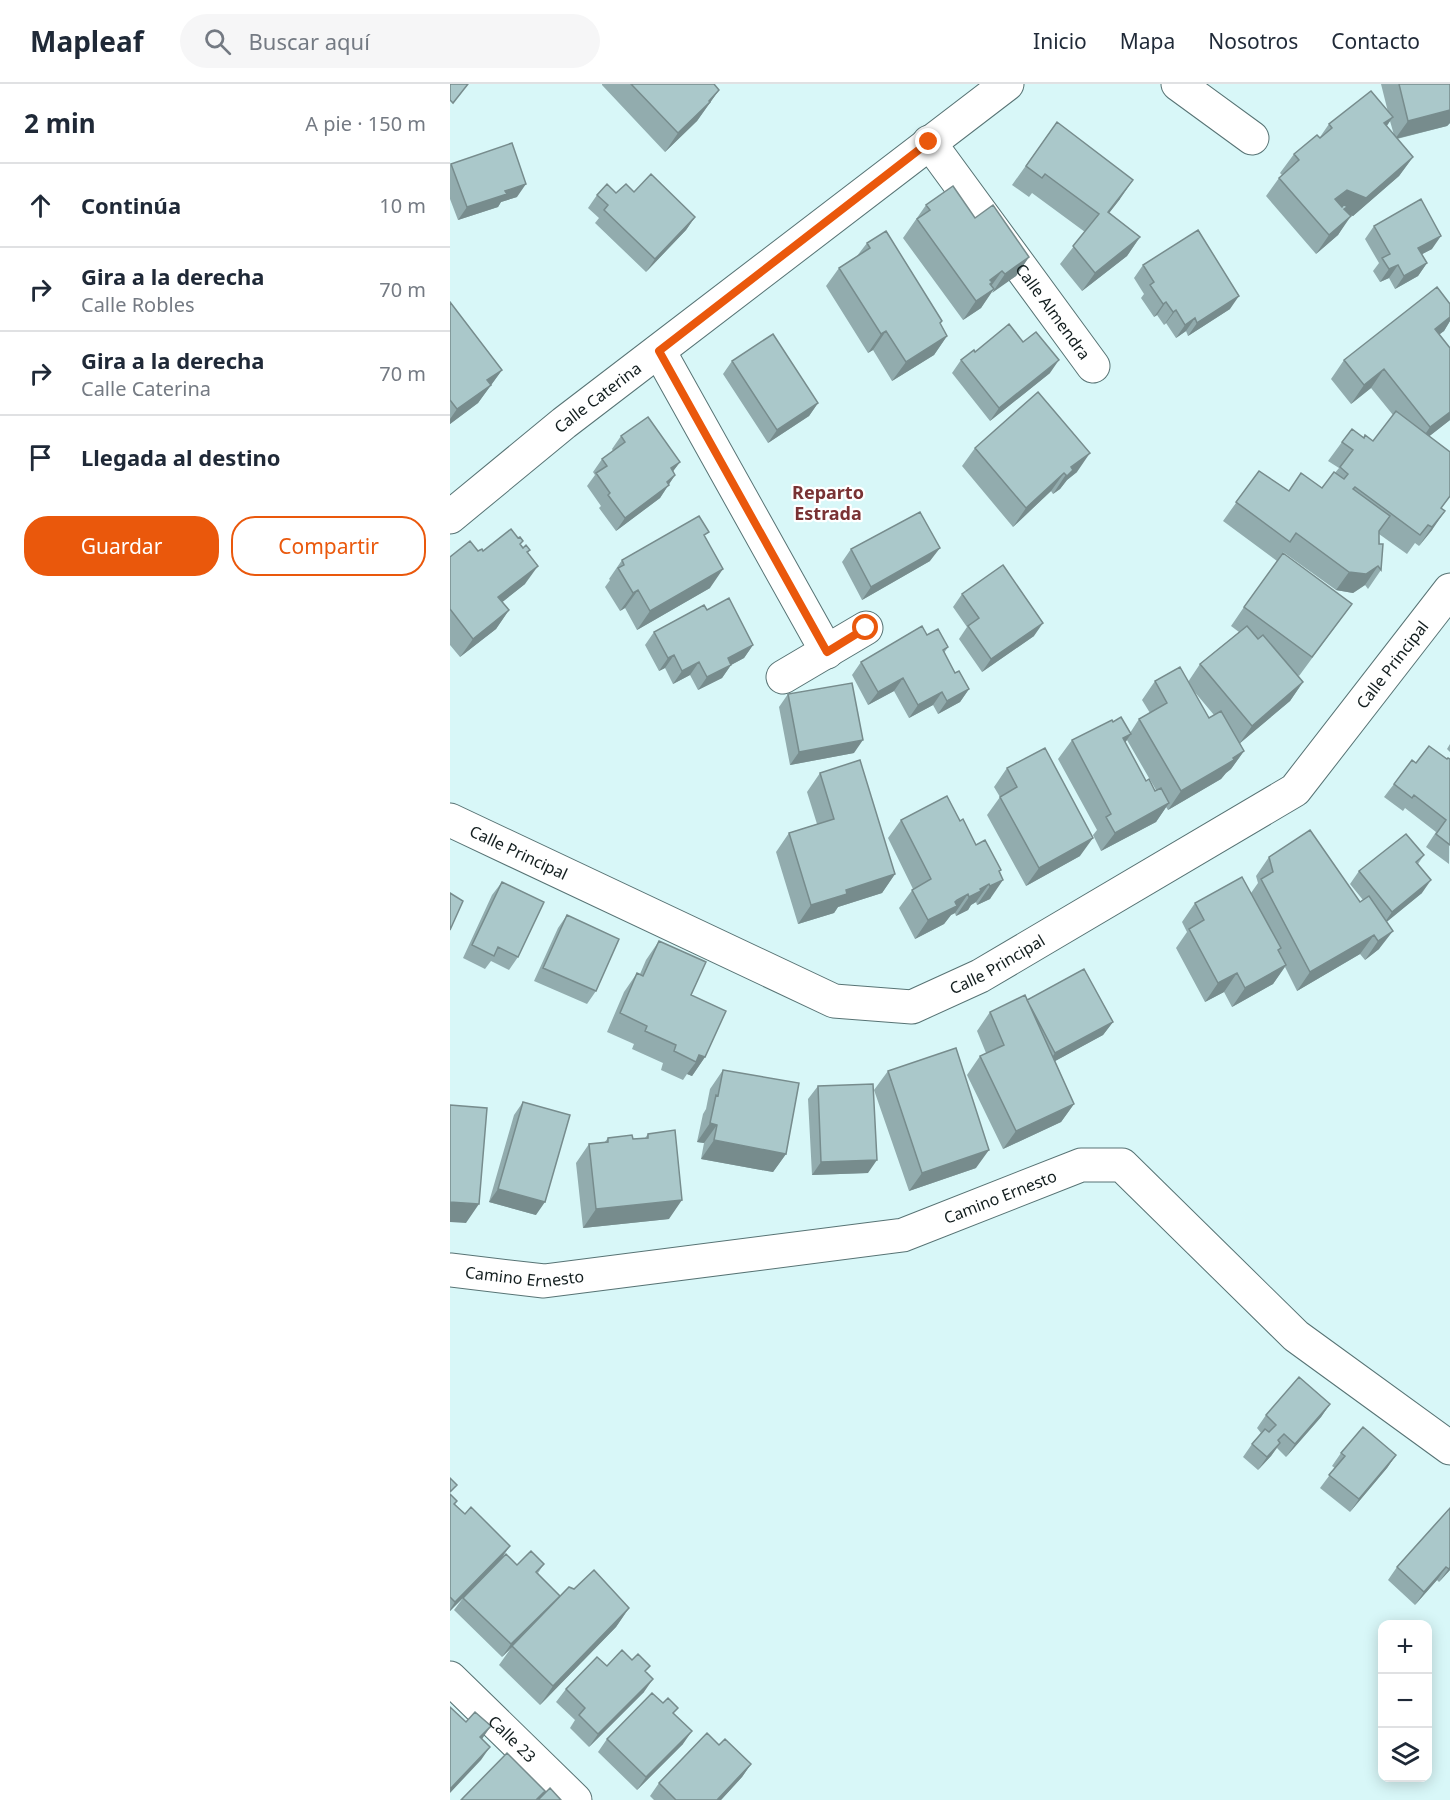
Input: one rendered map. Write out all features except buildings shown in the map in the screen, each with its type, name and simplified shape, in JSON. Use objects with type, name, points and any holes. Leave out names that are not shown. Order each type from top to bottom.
[{"type":"street","name":"Calle Caterina","points":[[450,517],[564,423],[1007,84]]},
{"type":"street","points":[[1178,84],[1252,138]]},
{"type":"street","name":"Calle Almendra","points":[[929,142],[1093,366]]},
{"type":"street","points":[[659,351],[827,652]]},
{"type":"street","name":"Calle Principal","points":[[450,820],[834,1002],[912,1007],[980,976],[1295,790],[1450,590]]},
{"type":"street","points":[[783,677],[866,628]]},
{"type":"street","name":"Camino Ernesto","points":[[450,1270],[544,1281],[903,1235],[1081,1165],[1122,1165],[1296,1336],[1450,1448]]},
{"type":"street","name":"Calle 23","points":[[450,1678],[575,1800]]},
{"type":"district","name":"Reparto Estrada","points":[[828,502]]},
{"type":"route","points":[[866,628],[827,652],[659,351],[929,142]]}]
